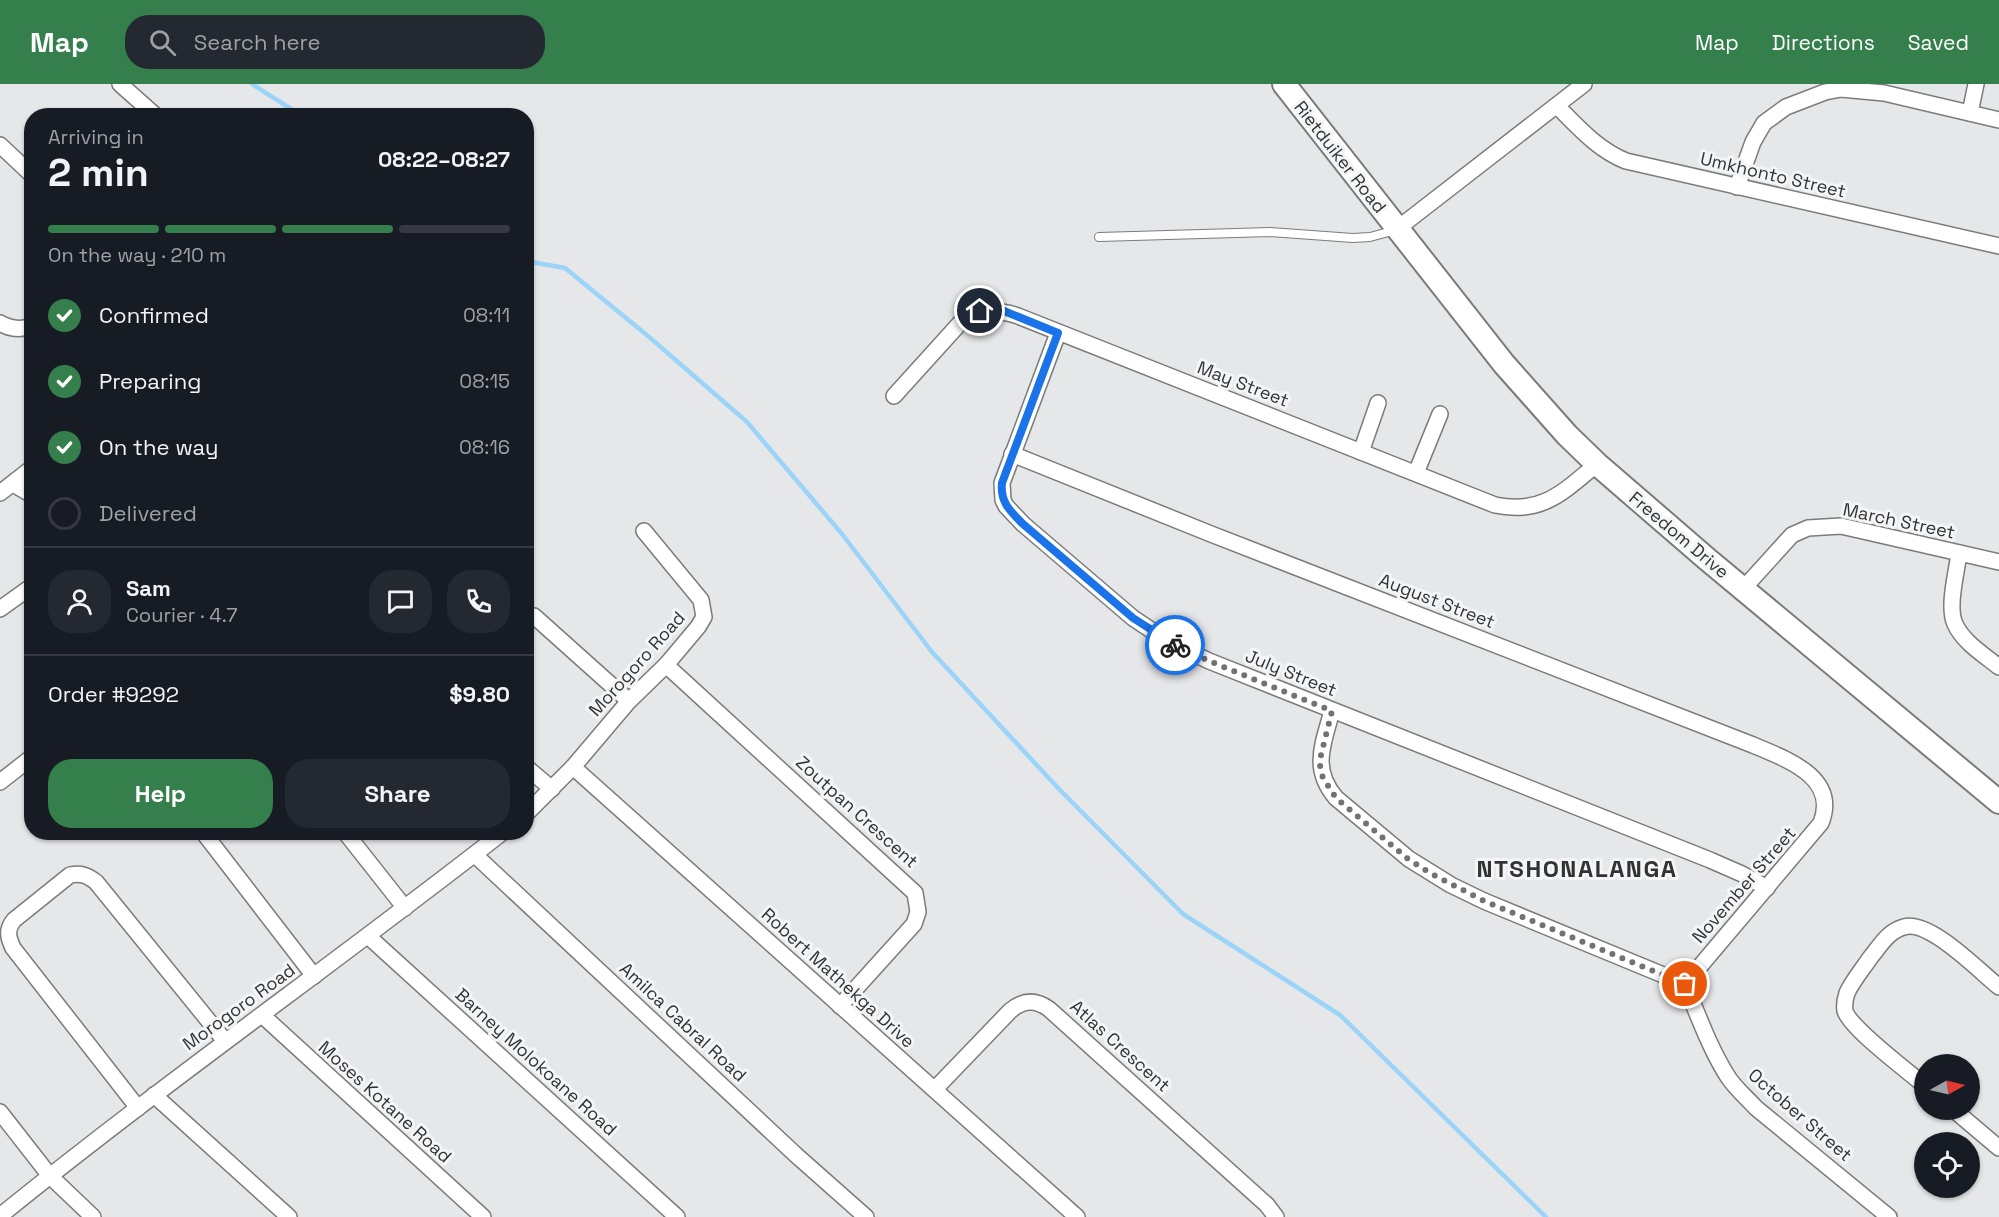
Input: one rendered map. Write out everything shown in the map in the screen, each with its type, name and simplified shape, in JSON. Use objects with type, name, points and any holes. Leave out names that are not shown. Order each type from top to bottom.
[{"type":"street","points":[[120,84],[147,108]]},
{"type":"street","name":"Rietduiker Road","points":[[1284,84],[1397,229]]},
{"type":"street","points":[[1397,229],[1584,84]]},
{"type":"street","points":[[1971,113],[1976,84]]},
{"type":"street","points":[[1737,188],[1753,142],[1764,123],[1786,107],[1814,95],[1841,89],[1868,90],[1999,120]]},
{"type":"street","name":"Umkhonto Street","points":[[1557,106],[1592,140],[1613,156],[1640,165],[1999,246]]},
{"type":"street","points":[[0,145],[24,168]]},
{"type":"street","name":"Freedom Drive","points":[[1397,229],[1525,390],[1597,464],[1999,802]]},
{"type":"street","name":"May Street","points":[[894,396],[956,327],[970,316],[980,311],[1004,311],[1495,505],[1532,507],[1555,498],[1597,464]]},
{"type":"street","points":[[0,323],[11,328],[24,328]]},
{"type":"street","name":"July Street","points":[[1058,333],[1012,454],[1001,491],[1006,506],[1023,524],[1133,618],[1185,650],[1332,711],[1710,860],[1767,888]]},
{"type":"street","points":[[1360,452],[1378,403]]},
{"type":"street","points":[[1416,472],[1440,414]]},
{"type":"street","name":"August Street","points":[[1012,454],[1768,752],[1793,763],[1815,780],[1821,790],[1825,809]]},
{"type":"street","points":[[0,493],[24,475]]},
{"type":"street","points":[[13,484],[24,490]]},
{"type":"street","name":"March Street","points":[[1743,589],[1792,535],[1808,528],[1841,526],[1999,562]]},
{"type":"street","name":"Morogoro Road","points":[[534,806],[573,767],[629,701],[666,665],[698,627],[704,616],[701,600],[697,594],[644,531]]},
{"type":"street","points":[[1959,553],[1952,605],[1954,623],[1968,642],[1999,667]]},
{"type":"street","points":[[0,609],[24,592]]},
{"type":"street","points":[[534,616],[629,701]]},
{"type":"street","name":"Zoutpan Crescent","points":[[666,665],[915,893],[918,912],[914,924],[840,1006]]},
{"type":"street","points":[[1332,711],[1321,755],[1320,768],[1323,778],[1336,798],[1408,859],[1484,901],[1685,984]]},
{"type":"street","points":[[0,782],[24,763]]},
{"type":"street","name":"Robert Mathekga Drive","points":[[573,767],[1077,1217]]},
{"type":"street","points":[[534,774],[552,789]]},
{"type":"street","name":"November Street","points":[[1685,984],[1817,831],[1825,809]]},
{"type":"street","points":[[209,840],[314,976]]},
{"type":"street","points":[[351,840],[405,908]]},
{"type":"street","name":"Morogoro Road","points":[[0,1216],[154,1095],[369,936],[494,840]]},
{"type":"street","name":"Amilca Cabral Road","points":[[475,855],[796,1155],[866,1217]]},
{"type":"street","points":[[138,1108],[9,940],[9,927],[14,920],[70,875],[79,873],[96,882],[225,1041]]},
{"type":"street","points":[[1914,1077],[1859,1030],[1846,1014],[1846,993],[1884,940],[1904,926],[1920,927],[1936,935],[1999,987]]},
{"type":"street","name":"Barney Molokoane Road","points":[[369,936],[677,1217]]},
{"type":"street","name":"October Street","points":[[1685,984],[1718,1059],[1740,1092],[1756,1108],[1889,1217]]},
{"type":"street","name":"Atlas Crescent","points":[[935,1089],[1010,1011],[1021,1003],[1039,1002],[1050,1009],[1267,1204],[1276,1217]]},
{"type":"street","name":"Moses Kotane Road","points":[[262,1015],[483,1217]]},
{"type":"street","points":[[154,1095],[289,1217]]},
{"type":"street","points":[[0,1112],[50,1176],[93,1217]]},
{"type":"street","points":[[1966,1120],[1999,1148]]},
{"type":"lane","points":[[1099,237],[1270,232],[1361,238],[1397,229]]},
{"type":"waterway","points":[[252,84],[290,108]]},
{"type":"waterway","points":[[534,262],[565,268],[747,422],[842,534],[932,652],[1058,788],[1183,914],[1340,1015],[1546,1217]]},
{"type":"way so far","points":[[1175,645],[1332,711],[1321,755],[1320,768],[1323,778],[1336,798],[1408,859],[1451,885],[1484,901],[1685,984]]},
{"type":"district","name":"NTSHONALANGA","points":[[1577,869]]},
{"type":"route","points":[[980,311],[1004,311],[1058,333],[1002,483],[1001,491],[1006,506],[1023,524],[1133,618],[1175,645]]}]
